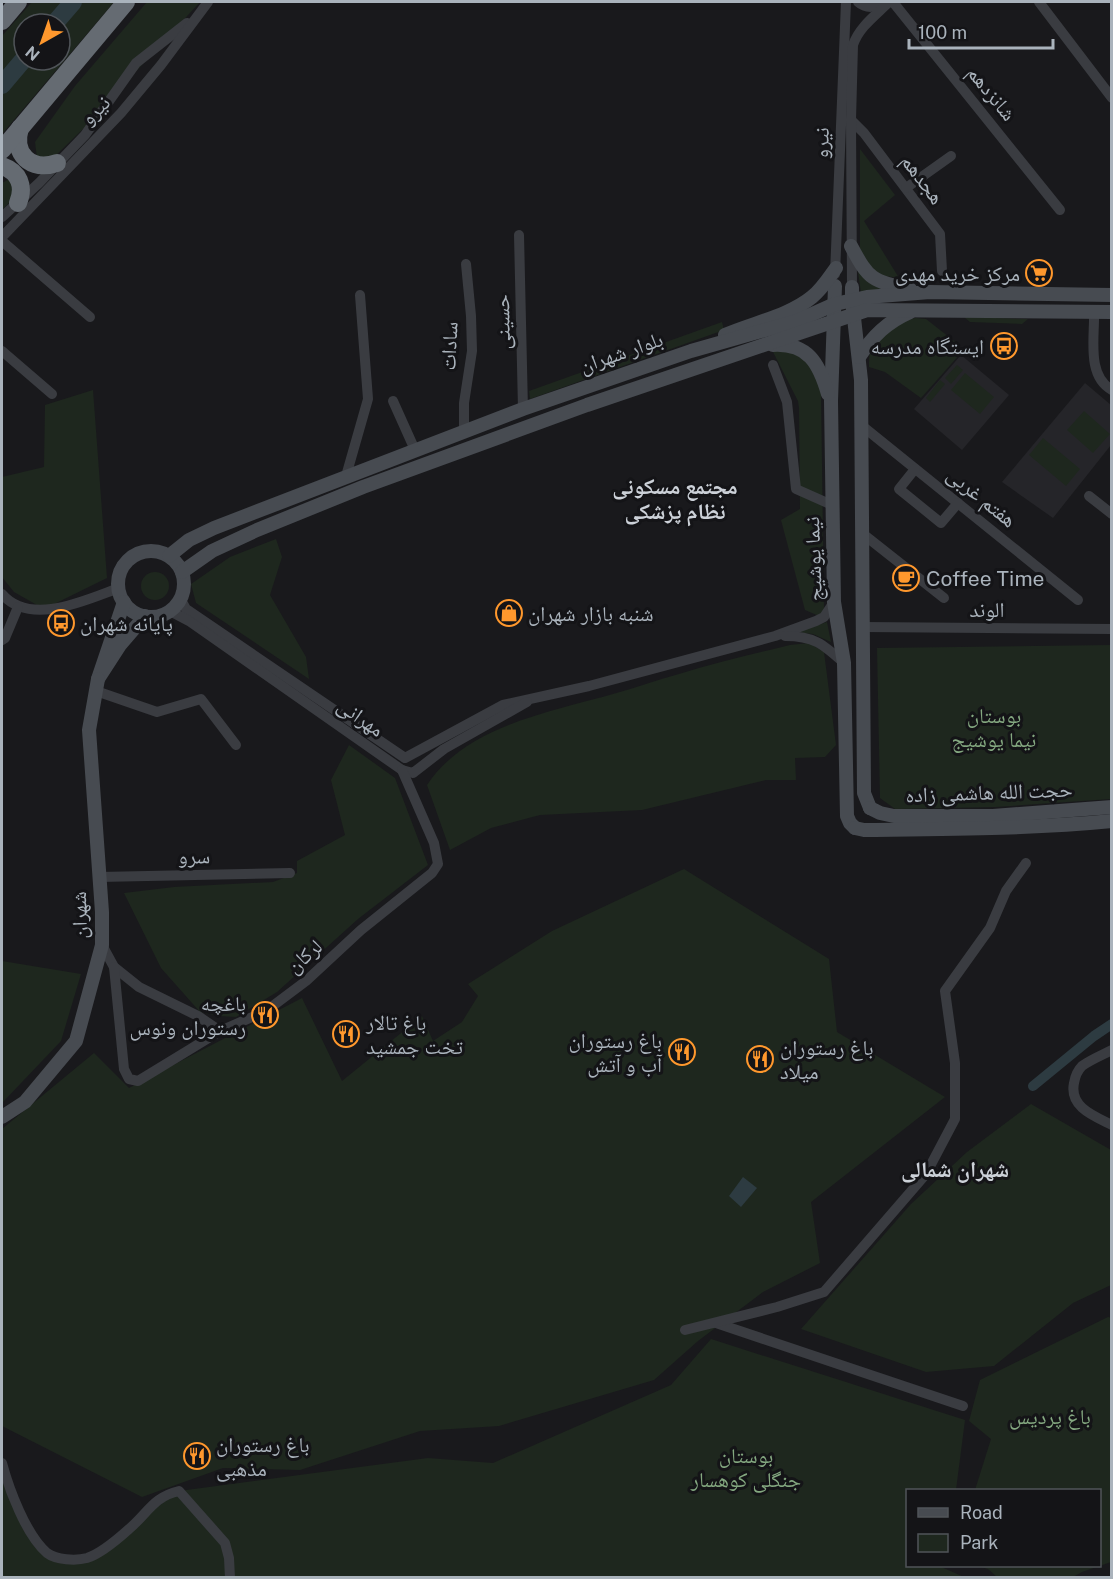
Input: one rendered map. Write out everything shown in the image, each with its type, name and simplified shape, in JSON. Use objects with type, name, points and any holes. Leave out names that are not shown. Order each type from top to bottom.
[{"type":"highway","points":[[2,21],[18,2]]},
{"type":"highway","points":[[2,150],[126,2]]},
{"type":"highway","points":[[20,128],[18,144],[26,159],[41,166],[57,163]]},
{"type":"highway","points":[[2,166],[15,173],[20,180],[21,195],[18,203]]},
{"type":"street","name":"نیرو","points":[[2,217],[84,135],[136,63],[186,24],[207,2]]},
{"type":"street","name":"نیرو","points":[[2,237],[138,94],[207,2]]},
{"type":"street","name":"نیرو","points":[[835,286],[846,2]]},
{"type":"street","points":[[858,2],[868,7],[889,2]]},
{"type":"street","name":"نیرو","points":[[852,293],[853,45],[861,29],[889,2]]},
{"type":"street","name":"شانزدهم","points":[[889,2],[1060,210]]},
{"type":"street","points":[[1039,2],[1112,98]]},
{"type":"street","points":[[122,82],[133,84],[138,94]]},
{"type":"street","name":"هجدهم","points":[[851,120],[864,133],[940,234],[942,271]]},
{"type":"street","points":[[906,188],[951,156]]},
{"type":"street","name":"حسینی","points":[[519,235],[523,409]]},
{"type":"street","points":[[2,241],[90,316]]},
{"type":"street","points":[[851,246],[864,270],[878,281],[930,292]]},
{"type":"street","name":"سادات","points":[[464,430],[464,403],[472,351],[466,264]]},
{"type":"street","points":[[691,351],[745,326],[798,306],[822,288],[836,268]]},
{"type":"street","name":"نیما یوشیج","points":[[835,286],[831,401],[834,602],[844,663],[847,816],[850,824],[855,828]]},
{"type":"street","points":[[852,293],[858,351],[861,425],[864,793],[870,808],[855,828],[864,830],[986,829],[1112,821]]},
{"type":"street","name":"بلوار شهران","points":[[169,556],[189,540],[214,528],[464,430],[691,351],[797,321],[835,304],[852,293],[1112,295]]},
{"type":"street","points":[[346,476],[368,399],[360,296]]},
{"type":"street","name":"بلوار شهران","points":[[182,572],[213,551],[257,530],[363,487],[575,409],[867,310],[1112,312]]},
{"type":"street","points":[[858,351],[886,325],[916,310]]},
{"type":"street","points":[[1095,312],[1095,367],[1101,382],[1112,390]]},
{"type":"street","points":[[834,352],[846,339],[850,340],[858,351]]},
{"type":"street","points":[[762,345],[783,344],[807,352],[819,368],[831,401]]},
{"type":"street","points":[[2,351],[52,394]]},
{"type":"street","points":[[773,365],[787,402],[796,489],[832,505]]},
{"type":"street","points":[[393,401],[415,450]]},
{"type":"street","name":"هفتم غربی","points":[[861,425],[1078,600]]},
{"type":"street","points":[[915,469],[899,489],[924,510],[941,523],[958,503]]},
{"type":"street","points":[[1089,496],[1111,514]]},
{"type":"street","points":[[863,534],[944,598]]},
{"type":"street","points":[[149,551],[169,556],[182,572],[184,591],[181,600],[170,611],[156,616],[145,616],[137,613],[124,602],[119,588],[119,577],[129,559],[138,554],[149,551]]},
{"type":"street","points":[[2,594],[18,607],[37,610],[68,606],[119,588]]},
{"type":"street","name":"مهرانی","points":[[181,600],[186,609],[405,758],[503,705],[775,636]]},
{"type":"street","points":[[97,685],[124,602]]},
{"type":"street","points":[[775,636],[824,617],[834,602]]},
{"type":"street","points":[[2,640],[5,638],[18,607]]},
{"type":"street","name":"مهرانی","points":[[170,611],[199,627],[402,770],[413,773],[444,749],[532,699]]},
{"type":"street","points":[[97,685],[120,645],[145,616]]},
{"type":"street","name":"الوند","points":[[863,627],[1112,629]]},
{"type":"street","points":[[775,636],[799,636],[813,639],[825,646],[844,663]]},
{"type":"street","points":[[97,685],[157,712],[201,699],[236,745]]},
{"type":"street","name":"شهران","points":[[2,1117],[25,1102],[76,1041],[102,945],[89,730],[97,685]]},
{"type":"street","name":"لرکان","points":[[114,967],[124,1069],[129,1079],[138,1081],[220,1031],[266,1011],[306,981],[361,930],[432,873],[438,864],[434,843],[402,770]]},
{"type":"street","name":"حجت الله هاشمی زاده","points":[[870,808],[894,816],[993,816],[1112,807]]},
{"type":"street","points":[[685,1330],[824,1292],[926,1174],[955,1119],[955,1063],[945,991],[990,928],[1006,891],[1026,863]]},
{"type":"street","name":"سرو","points":[[99,878],[290,873]]},
{"type":"street","points":[[102,945],[114,967],[139,987],[198,1016],[220,1031]]},
{"type":"street","points":[[1112,1050],[1081,1067],[1075,1077],[1073,1088],[1075,1099],[1082,1109],[1112,1125]]},
{"type":"street","points":[[715,1323],[963,1407]]},
{"type":"street","points":[[2,1463],[9,1490],[28,1528],[48,1554],[68,1559],[88,1558],[117,1539],[147,1512],[157,1499],[164,1494],[179,1491],[225,1543],[229,1558],[230,1578]]},
{"type":"shaded area","points":[[961,355],[1009,395],[962,450],[914,409]]},
{"type":"shaded area","points":[[1085,383],[1111,405],[1111,445],[1053,518],[1002,482]]},
{"type":"shaded area","points":[[743,1177],[757,1188],[741,1207],[729,1196]]},
{"type":"green space","points":[[32,2],[114,2],[72,52],[72,12],[23,12]]},
{"type":"green space","points":[[147,2],[200,2],[83,129],[51,160],[37,158],[35,142],[75,86]]},
{"type":"green space","points":[[12,25],[12,72],[55,72],[2,134],[2,36]]},
{"type":"green space","points":[[860,149],[895,195],[864,221],[899,278],[872,274],[860,249]]},
{"type":"green space","points":[[11,178],[13,199],[2,210],[2,183]]},
{"type":"green space","points":[[857,265],[897,290],[861,293]]},
{"type":"green space","points":[[964,317],[1028,319],[1022,324],[970,322]]},
{"type":"green space","points":[[916,318],[926,319],[958,342],[960,354],[921,398],[885,372],[869,367],[870,351],[878,339],[900,324]]},
{"type":"green space","points":[[722,322],[724,330],[530,399],[529,391]]},
{"type":"green space","points":[[785,347],[813,364],[821,392],[824,609],[819,616],[805,610],[781,520],[800,509],[798,401],[772,350]]},
{"type":"green space","points":[[957,365],[963,370],[951,384],[945,378]]},
{"type":"green space","points":[[965,373],[994,397],[980,414],[951,390]]},
{"type":"green space","points":[[940,380],[945,384],[930,402],[926,398]]},
{"type":"green space","points":[[93,390],[107,578],[44,609],[14,592],[2,577],[2,477],[44,467],[45,405]]},
{"type":"green space","points":[[1084,411],[1110,434],[1093,453],[1067,430]]},
{"type":"green space","points":[[1043,438],[1080,469],[1066,486],[1029,455]]},
{"type":"green space","points":[[276,539],[282,557],[270,595],[306,657],[309,679],[196,603],[191,584],[230,557]]},
{"type":"green space","points":[[155,572],[165,576],[169,586],[165,596],[155,600],[145,596],[141,586],[145,576]]},
{"type":"green space","points":[[827,622],[831,642],[813,634],[796,632]]},
{"type":"green space","points":[[809,643],[824,652],[836,745],[825,757],[795,758],[796,780],[766,780],[642,810],[540,815],[491,828],[450,850],[427,785],[444,765],[464,748],[486,735],[537,715],[693,670],[790,645]]},
{"type":"green space","name":"بوستان نیما یوشیج","points":[[1111,645],[1111,799],[996,807],[895,809],[880,798],[877,648]]},
{"type":"green space","points":[[349,745],[395,778],[428,865],[358,919],[277,992],[236,1017],[200,1012],[161,968],[124,893],[174,887],[273,882],[297,873],[297,861],[345,835],[331,780]]},
{"type":"green space","points":[[684,869],[829,959],[837,1032],[945,1097],[811,1202],[820,1263],[763,1292],[698,1341],[654,1380],[499,1426],[420,1431],[300,1470],[223,1468],[142,1497],[2,1426],[2,1129],[94,1053],[129,1088],[302,998],[342,1081],[422,1016],[433,1041],[462,1022],[478,996],[468,984],[552,931]]},
{"type":"green space","points":[[2,961],[81,974],[61,1041],[2,1103]]},
{"type":"green space","points":[[1031,1104],[1111,1150],[1111,1285],[1073,1303],[994,1366],[926,1372],[801,1329],[911,1204],[967,1152]]},
{"type":"green space","name":"باغ پردیس","points":[[1108,1317],[1112,1318],[1111,1562],[1101,1566],[1101,1489],[975,1489],[991,1439],[969,1421],[980,1380]]},
{"type":"green space","name":"بوستان جنگلی کوهسار","points":[[711,1339],[965,1420],[956,1489],[906,1489],[906,1567],[941,1567],[964,1577],[2,1577],[2,1463],[9,1490],[48,1554],[88,1558],[179,1491],[428,1458],[493,1463],[671,1385]]},
{"type":"green space","points":[[981,1567],[1096,1567],[1073,1577],[997,1577],[988,1569]]},
{"type":"waterway","points":[[64,12],[73,2]]},
{"type":"waterway","points":[[2,85],[13,72]]},
{"type":"waterway","points":[[1033,1086],[1112,1024]]},
{"type":"place","name":"مرکز خرید مهدی","points":[[1039,273]]},
{"type":"place","name":"ایستگاه مدرسه","points":[[1004,346]]},
{"type":"place","name":"Coffee Time","points":[[906,578]]},
{"type":"place","name":"شنبه بازار شهران","points":[[509,613]]},
{"type":"place","name":"پایانه شهران","points":[[61,623]]},
{"type":"place","name":"باغچه رستوران ونوس","points":[[265,1015]]},
{"type":"place","name":"باغ تالار تخت جمشید","points":[[346,1034]]},
{"type":"place","name":"باغ رستوران آب و آتش","points":[[682,1052]]},
{"type":"place","name":"باغ رستوران میلاد","points":[[760,1059]]},
{"type":"place","name":"باغ رستوران مذهبی","points":[[197,1456]]},
{"type":"district","name":"مجتمع مسکونی نظام پزشکی","points":[[675,498]]},
{"type":"district","name":"شهران شمالی","points":[[955,1169]]}]
